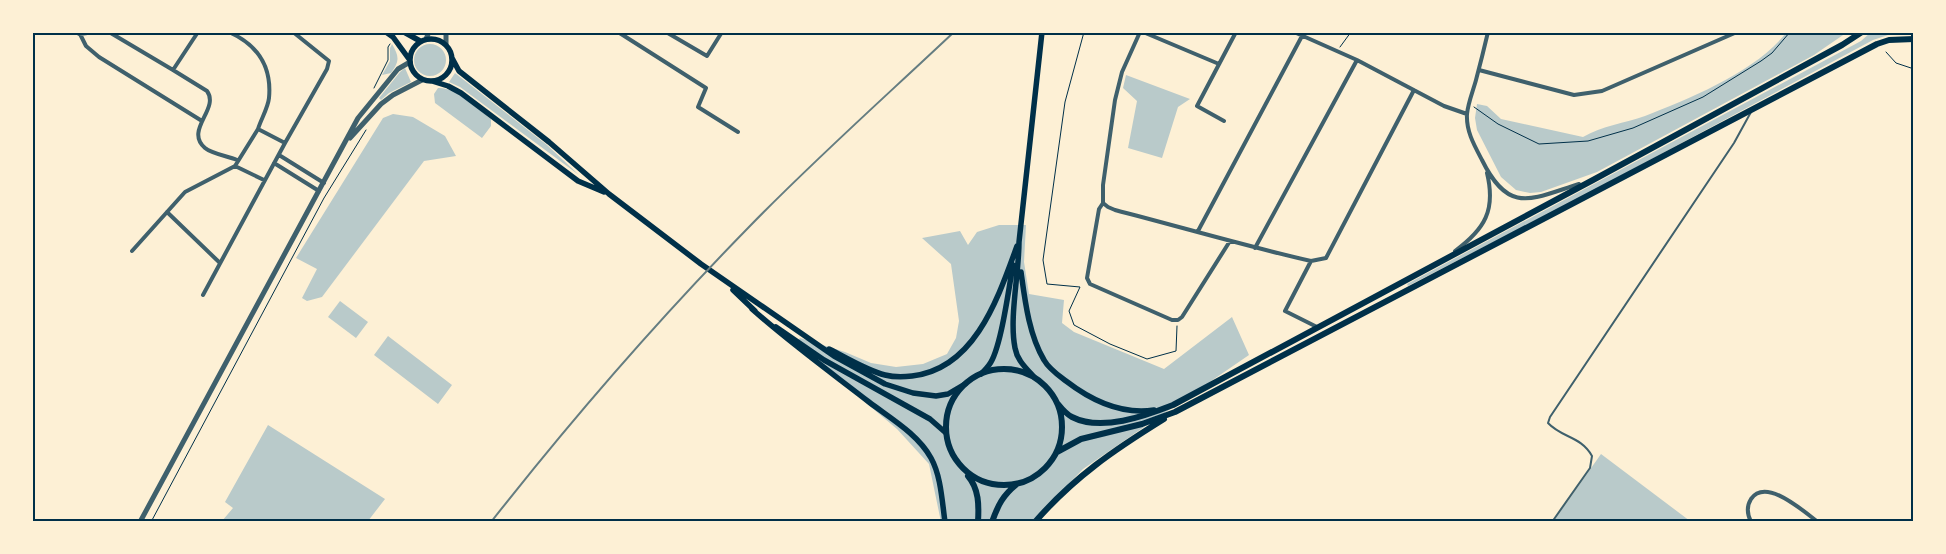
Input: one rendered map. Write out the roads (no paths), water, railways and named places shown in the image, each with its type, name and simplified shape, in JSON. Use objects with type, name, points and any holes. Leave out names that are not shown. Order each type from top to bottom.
[{"type":"main road","points":[[386,32],[393,37],[409,61],[414,73],[422,80],[432,81],[461,92],[578,181],[609,194]]},
{"type":"main road","points":[[404,32],[420,41]]},
{"type":"main road","points":[[1042,32],[1019,242],[1014,325],[1015,349],[1020,362],[1048,389],[1058,404],[1072,417],[1092,422],[1130,419],[1162,409],[1594,180],[1833,50],[1862,32]]},
{"type":"main road","points":[[409,61],[412,49],[428,36],[446,44],[459,72],[549,142],[609,194],[722,279],[834,356],[885,384],[927,396],[948,394],[981,374],[990,365],[1001,331],[1015,253]]},
{"type":"main road","points":[[1035,522],[1061,494],[1102,458],[1175,412],[1878,44],[1889,40],[1914,39]]},
{"type":"main road","points":[[432,81],[439,80],[449,71],[452,58]]},
{"type":"main road","points":[[805,336],[874,372],[888,376],[927,374],[942,368],[958,357],[972,342],[990,312],[1019,242]]},
{"type":"main road","points":[[1019,262],[1032,331],[1041,353],[1051,368],[1073,387],[1106,405],[1128,411],[1162,409]]},
{"type":"main road","points":[[722,279],[787,340],[904,429],[924,447],[936,470],[945,522]]},
{"type":"main road","points":[[752,309],[824,360],[930,419],[946,433]]},
{"type":"main road","points":[[981,374],[994,370],[1008,369],[1034,377]]},
{"type":"main road","points":[[965,384],[956,394],[950,406],[946,419],[946,433],[951,451],[972,481],[977,494],[979,507],[978,522]]},
{"type":"main road","points":[[992,522],[999,502],[1007,492],[1017,484],[1036,476],[1044,470],[1056,452],[1062,428],[1058,404]]},
{"type":"main road","points":[[1056,452],[1081,439],[1142,424],[1175,412]]},
{"type":"main road","points":[[961,467],[981,481],[993,485],[1017,484]]},
{"type":"street","points":[[96,32],[79,33],[86,46],[202,121]]},
{"type":"street","points":[[109,32],[202,88],[210,96],[211,103],[198,131],[199,141],[210,152],[227,155],[237,160]]},
{"type":"street","points":[[173,70],[198,32]]},
{"type":"street","points":[[203,295],[264,180],[327,69],[329,61],[294,32]]},
{"type":"street","points":[[446,32],[446,44]]},
{"type":"street","points":[[618,32],[706,88],[698,107],[738,132]]},
{"type":"street","points":[[666,32],[707,56],[722,32]]},
{"type":"street","points":[[1219,64],[1141,32],[1122,72],[1115,100],[1103,184],[1103,203],[1099,209],[1087,278],[1090,284],[1172,320],[1178,320],[1182,317],[1230,240]]},
{"type":"street","points":[[1224,120],[1197,106],[1236,32]]},
{"type":"street","points":[[1294,32],[1357,60],[1444,106],[1467,114]]},
{"type":"street","points":[[1488,32],[1467,114],[1470,136],[1487,170],[1500,190],[1513,197],[1534,198],[1594,180]]},
{"type":"street","points":[[1479,70],[1574,94],[1602,91],[1736,32]]},
{"type":"street","points":[[132,251],[185,192],[235,166],[258,128],[269,100],[268,70],[256,48],[231,33]]},
{"type":"street","points":[[1198,231],[1302,36]]},
{"type":"street","points":[[1255,248],[1357,60]]},
{"type":"street","points":[[140,522],[358,118],[398,69],[409,61]]},
{"type":"street","points":[[345,144],[380,104],[422,80]]},
{"type":"street","points":[[1103,203],[1115,210],[1255,248],[1311,261],[1326,258],[1414,90]]},
{"type":"street","points":[[258,128],[285,143]]},
{"type":"street","points":[[279,155],[324,183]]},
{"type":"street","points":[[274,163],[320,191]]},
{"type":"street","points":[[235,166],[264,180]]},
{"type":"street","points":[[1443,260],[1478,231],[1487,216],[1491,206],[1491,190],[1487,170]]},
{"type":"street","points":[[167,212],[220,263]]},
{"type":"street","points":[[1311,261],[1286,312],[1317,326]]},
{"type":"street","points":[[1751,522],[1747,515],[1752,497],[1760,492],[1770,491],[1778,494],[1818,522]]},
{"type":"lane","points":[[1552,522],[1590,468],[1592,456],[1581,442],[1553,428],[1548,423],[1550,416],[1734,143],[1754,108]]},
{"type":"railway","points":[[491,522],[616,371],[714,263],[798,178],[954,32]]}]
